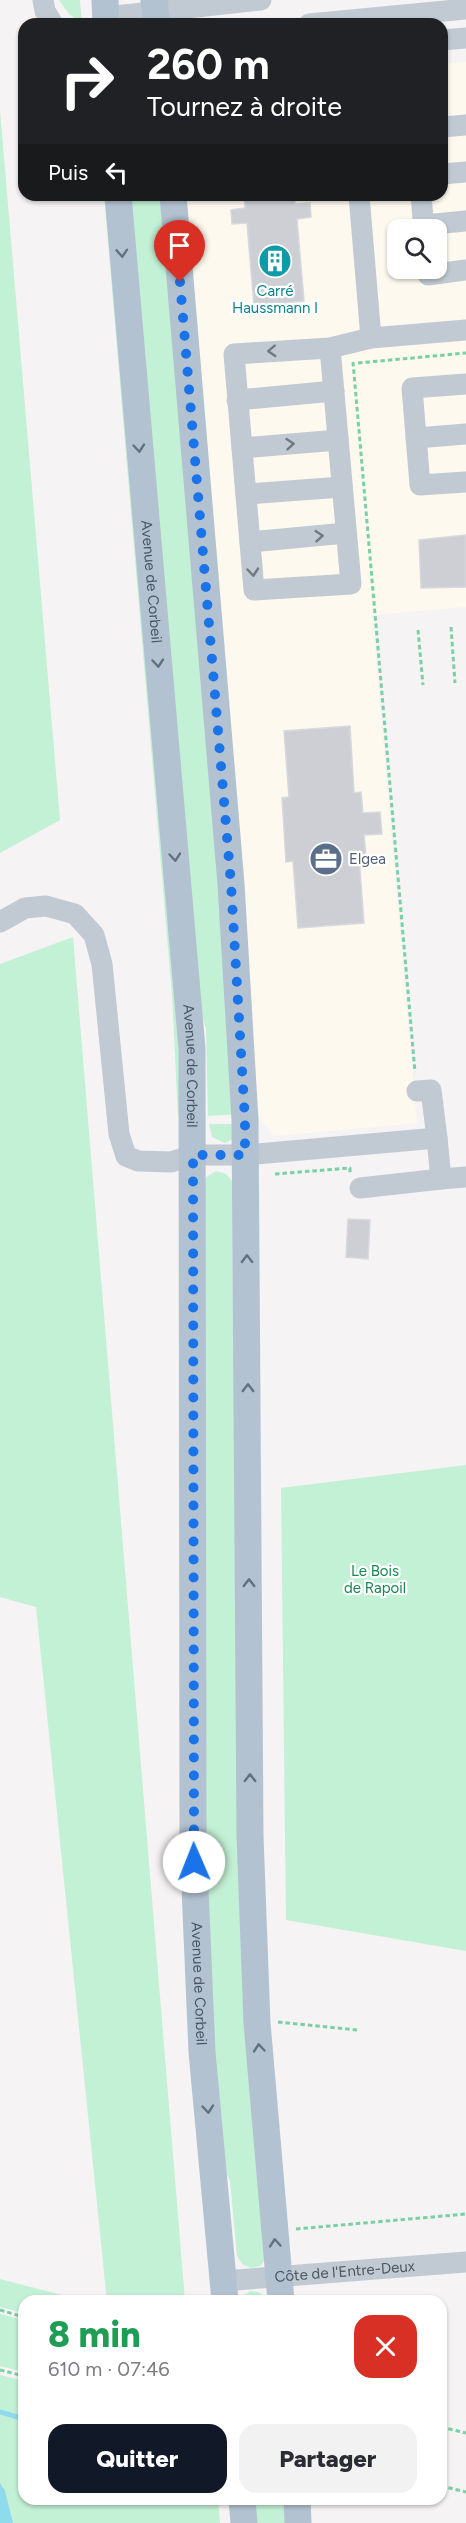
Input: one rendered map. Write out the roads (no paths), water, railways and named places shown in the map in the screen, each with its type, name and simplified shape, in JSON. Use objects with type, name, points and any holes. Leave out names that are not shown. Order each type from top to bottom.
[{"type":"main road","name":"Avenue de Corbeil","points":[[119,201],[192,1049],[194,1852],[202,2052],[224,2291]]},
{"type":"main road","points":[[174,201],[231,884],[245,1120],[250,1848],[257,2023],[280,2290]]},
{"type":"main road","points":[[242,2505],[244,2523]]},
{"type":"main road","points":[[297,2505],[298,2523]]},
{"type":"street","points":[[43,0],[49,18]]},
{"type":"street","points":[[106,14],[155,12],[261,0]]},
{"type":"street","points":[[372,18],[466,9]]},
{"type":"street","points":[[448,40],[466,38]]},
{"type":"street","points":[[448,126],[466,125]]},
{"type":"street","points":[[448,174],[466,172]]},
{"type":"street","points":[[358,348],[359,201]]},
{"type":"street","points":[[422,201],[424,219]]},
{"type":"street","points":[[447,224],[466,221]]},
{"type":"street","points":[[447,272],[466,270]]},
{"type":"street","points":[[330,348],[351,584],[254,591],[234,354],[330,348],[358,348],[466,330]]},
{"type":"street","points":[[466,384],[412,388],[420,485],[466,482]]},
{"type":"street","points":[[237,400],[334,391]]},
{"type":"street","points":[[416,438],[466,434]]},
{"type":"street","points":[[242,448],[338,440]]},
{"type":"street","points":[[246,494],[342,487]]},
{"type":"street","points":[[250,542],[346,533]]},
{"type":"street","points":[[0,922],[25,908],[46,906],[75,914],[94,935],[102,964],[119,1134],[126,1156],[138,1161],[168,1163],[193,1155],[245,1155],[436,1138]]},
{"type":"street","points":[[417,1090],[431,1090],[441,1179]]},
{"type":"street","points":[[360,1188],[466,1177]]},
{"type":"street","name":"Côte de l'Entre-Deux","points":[[224,2291],[280,2290],[466,2262]]},
{"type":"water","points":[[0,2483],[5,2491],[13,2523],[0,2523]]},
{"type":"waterway","points":[[0,2412],[18,2417]]},
{"type":"place","name":"Carré Haussmann I","points":[[275,261]]},
{"type":"place","name":"Elgea","points":[[326,859]]},
{"type":"park label","name":"Le Bois de Rapoil","points":[[375,1580]]}]
